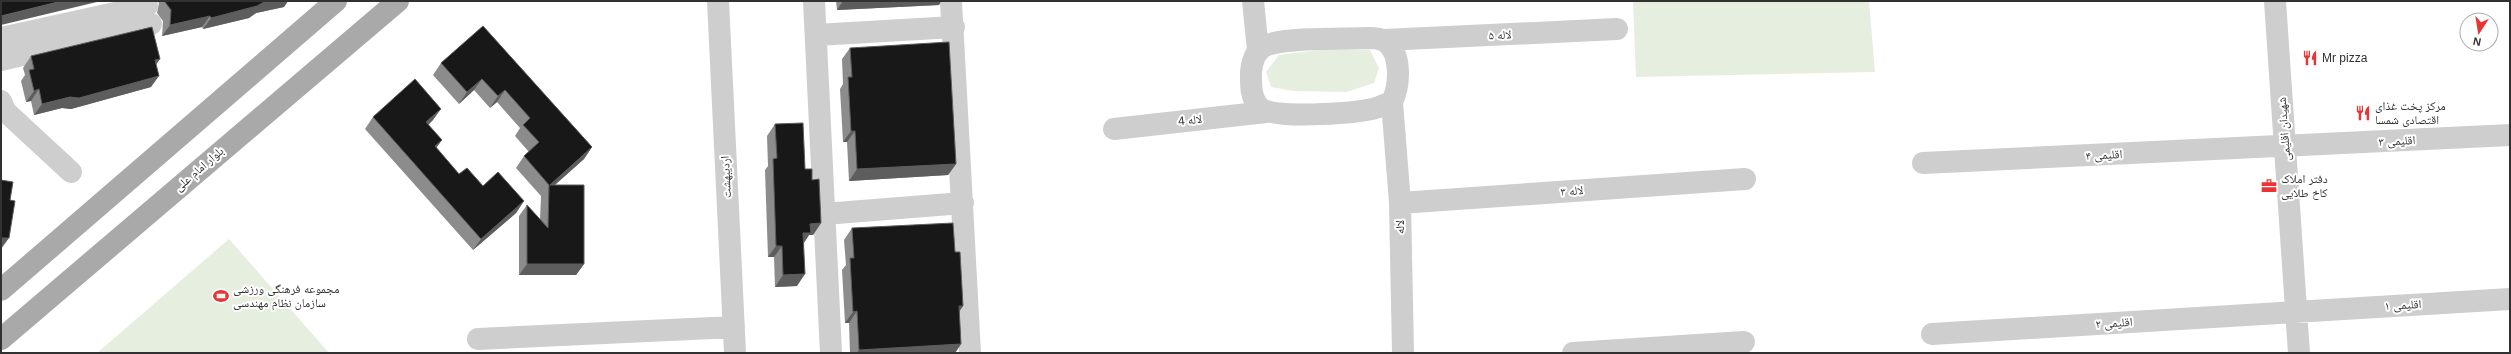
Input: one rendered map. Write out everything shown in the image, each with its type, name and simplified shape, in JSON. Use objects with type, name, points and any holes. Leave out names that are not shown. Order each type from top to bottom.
[{"type":"main road","points":[[1,290],[336,1]]},
{"type":"main road","name":"بلوار امام علی","points":[[1,339],[398,1]]},
{"type":"street","name":"اردیبهشت","points":[[718,1],[735,353]]},
{"type":"street","points":[[814,1],[831,353]]},
{"type":"street","points":[[951,1],[954,27],[970,353]]},
{"type":"street","points":[[1252,1],[1258,50],[1252,66],[1251,90],[1258,106],[1266,112]]},
{"type":"street","name":"شهیدان اقلیمی","points":[[2275,1],[2298,353]]},
{"type":"street","points":[[1,38],[150,18]]},
{"type":"street","points":[[1,60],[150,18]]},
{"type":"street","points":[[816,35],[954,27]]},
{"type":"street","name":"لاله ۵","points":[[1258,50],[1267,45],[1282,42],[1370,38],[1384,40],[1617,29]]},
{"type":"street","points":[[1384,40],[1393,50],[1398,68],[1397,90],[1392,102]]},
{"type":"street","points":[[1,101],[5,110],[71,172]]},
{"type":"street","name":"لاله 4","points":[[1114,129],[1266,112],[1292,114],[1373,109],[1392,102]]},
{"type":"street","name":"لاله","points":[[1392,102],[1400,203],[1403,353]]},
{"type":"street","name":"اقلیمی ۳","points":[[2285,147],[2510,135]]},
{"type":"street","name":"اقلیمی ۴","points":[[1923,163],[2285,147]]},
{"type":"street","name":"لاله ۳","points":[[1400,203],[1745,179]]},
{"type":"street","points":[[824,214],[963,203]]},
{"type":"street","name":"اقلیمی ۱","points":[[2296,311],[2510,299]]},
{"type":"street","name":"اقلیمی ۲","points":[[1932,334],[2296,311]]},
{"type":"street","points":[[478,339],[734,327]]},
{"type":"street","points":[[1573,353],[1744,342]]},
{"type":"shaded area","points":[[1633,1],[1869,1],[1875,72],[1636,77]]},
{"type":"shaded area","points":[[1327,49],[1370,50],[1379,68],[1374,83],[1346,92],[1293,91],[1271,87],[1266,72],[1279,55]]},
{"type":"shaded area","name":"مجموعه فرهنگی ورزشی سازمان نظام مهندسی","points":[[229,239],[329,353],[97,353]]},
{"type":"building","points":[[1,1],[62,1],[1,16]]},
{"type":"building","points":[[165,1],[267,1],[257,6],[211,18],[210,16],[170,25],[171,10]]},
{"type":"building","points":[[483,26],[592,147],[550,185],[584,185],[584,264],[527,264],[527,205],[548,228],[549,185],[524,156],[539,142],[523,125],[530,118],[505,90],[498,96],[482,79],[467,92],[441,63]]},
{"type":"building","points":[[152,27],[160,59],[155,60],[159,76],[79,98],[70,97],[42,104],[39,89],[34,91],[29,70],[34,69],[31,56]]},
{"type":"building","points":[[949,42],[956,164],[857,169],[855,131],[851,131],[848,77],[852,77],[850,48]]},
{"type":"building","points":[[415,79],[441,109],[426,122],[442,140],[435,146],[459,174],[467,168],[483,186],[498,172],[524,201],[481,239],[373,117]]},
{"type":"building","points":[[803,123],[805,169],[812,169],[812,180],[819,179],[821,223],[810,224],[811,233],[803,233],[805,274],[783,275],[782,246],[776,246],[773,159],[777,158],[775,124]]},
{"type":"building","points":[[1,180],[13,182],[10,200],[15,201],[9,238],[1,238]]},
{"type":"building","points":[[953,223],[955,252],[960,252],[963,306],[959,306],[961,344],[859,350],[857,311],[853,312],[850,258],[854,258],[852,228]]},
{"type":"place","name":"Mr pizza","points":[[2310,58]]},
{"type":"place","name":"مرکز پخت غذای اقتصادی شمسا","points":[[2363,113]]},
{"type":"place","name":"دفتر املاک کاخ طلایی","points":[[2269,186]]},
{"type":"place","name":"مجموعه فرهنگی ورزشی سازمان نظام مهندسی","points":[[221,296]]}]
